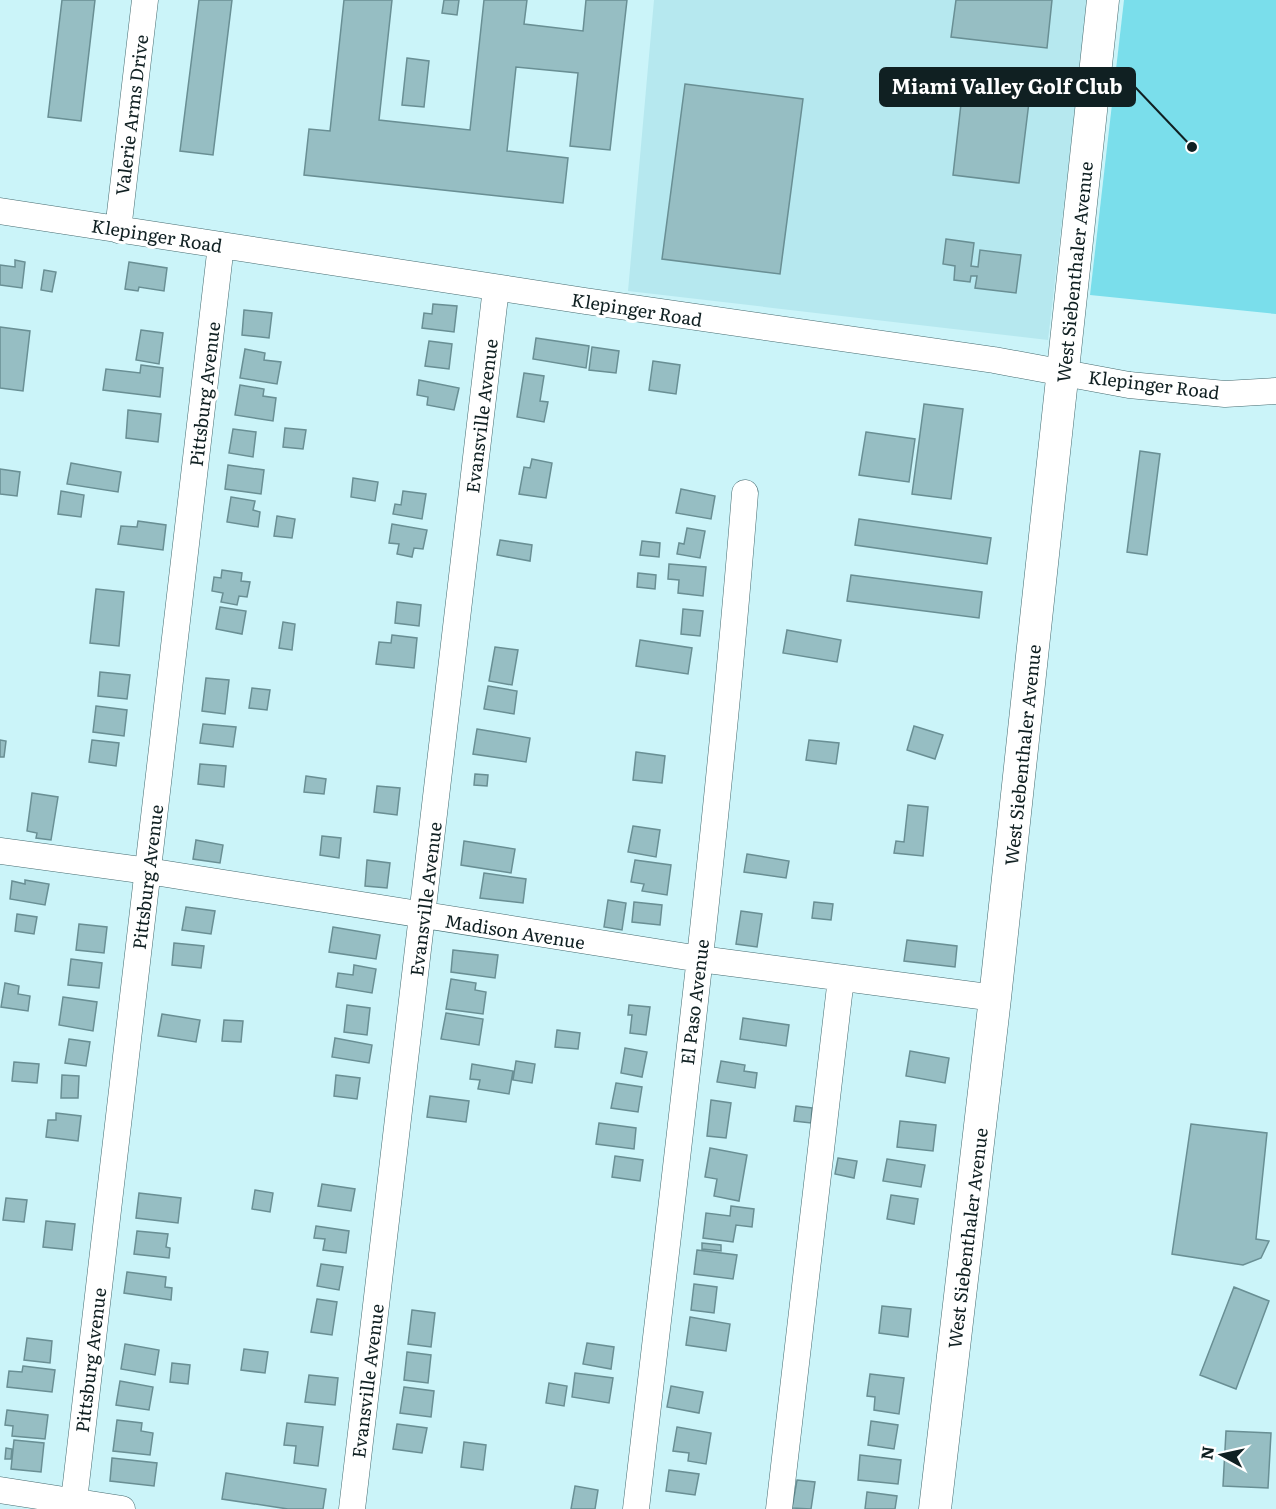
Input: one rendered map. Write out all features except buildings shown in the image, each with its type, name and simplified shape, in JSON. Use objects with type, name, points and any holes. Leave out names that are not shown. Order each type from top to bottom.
[{"type":"main road","name":"West Siebenthaler Avenue","points":[[935,1509],[1065,372],[1080,206],[1103,0]]},
{"type":"street","name":"Valerie Arms Drive","points":[[118,230],[145,0]]},
{"type":"street","name":"Klepinger Road","points":[[0,211],[496,288],[1065,372],[1129,385],[1225,394],[1276,391]]},
{"type":"street","name":"Pittsburg Avenue","points":[[73,1505],[221,245]]},
{"type":"street","name":"Evansville Avenue","points":[[352,1509],[496,288]]},
{"type":"street","name":"El Paso Avenue","points":[[636,1509],[700,959],[735,626],[746,493]]},
{"type":"street","name":"Madison Avenue","points":[[0,851],[148,871],[700,959],[995,998]]},
{"type":"street","points":[[779,1509],[841,978]]},
{"type":"street","points":[[0,1490],[73,1505],[122,1509]]},
{"type":"shaded area","points":[[654,0],[1088,0],[1048,340],[628,291]]},
{"type":"shaded area","points":[[1124,0],[1276,0],[1276,314],[1090,295]]},
{"type":"place","name":"Miami Valley Golf Club","points":[[1192,147]]}]
